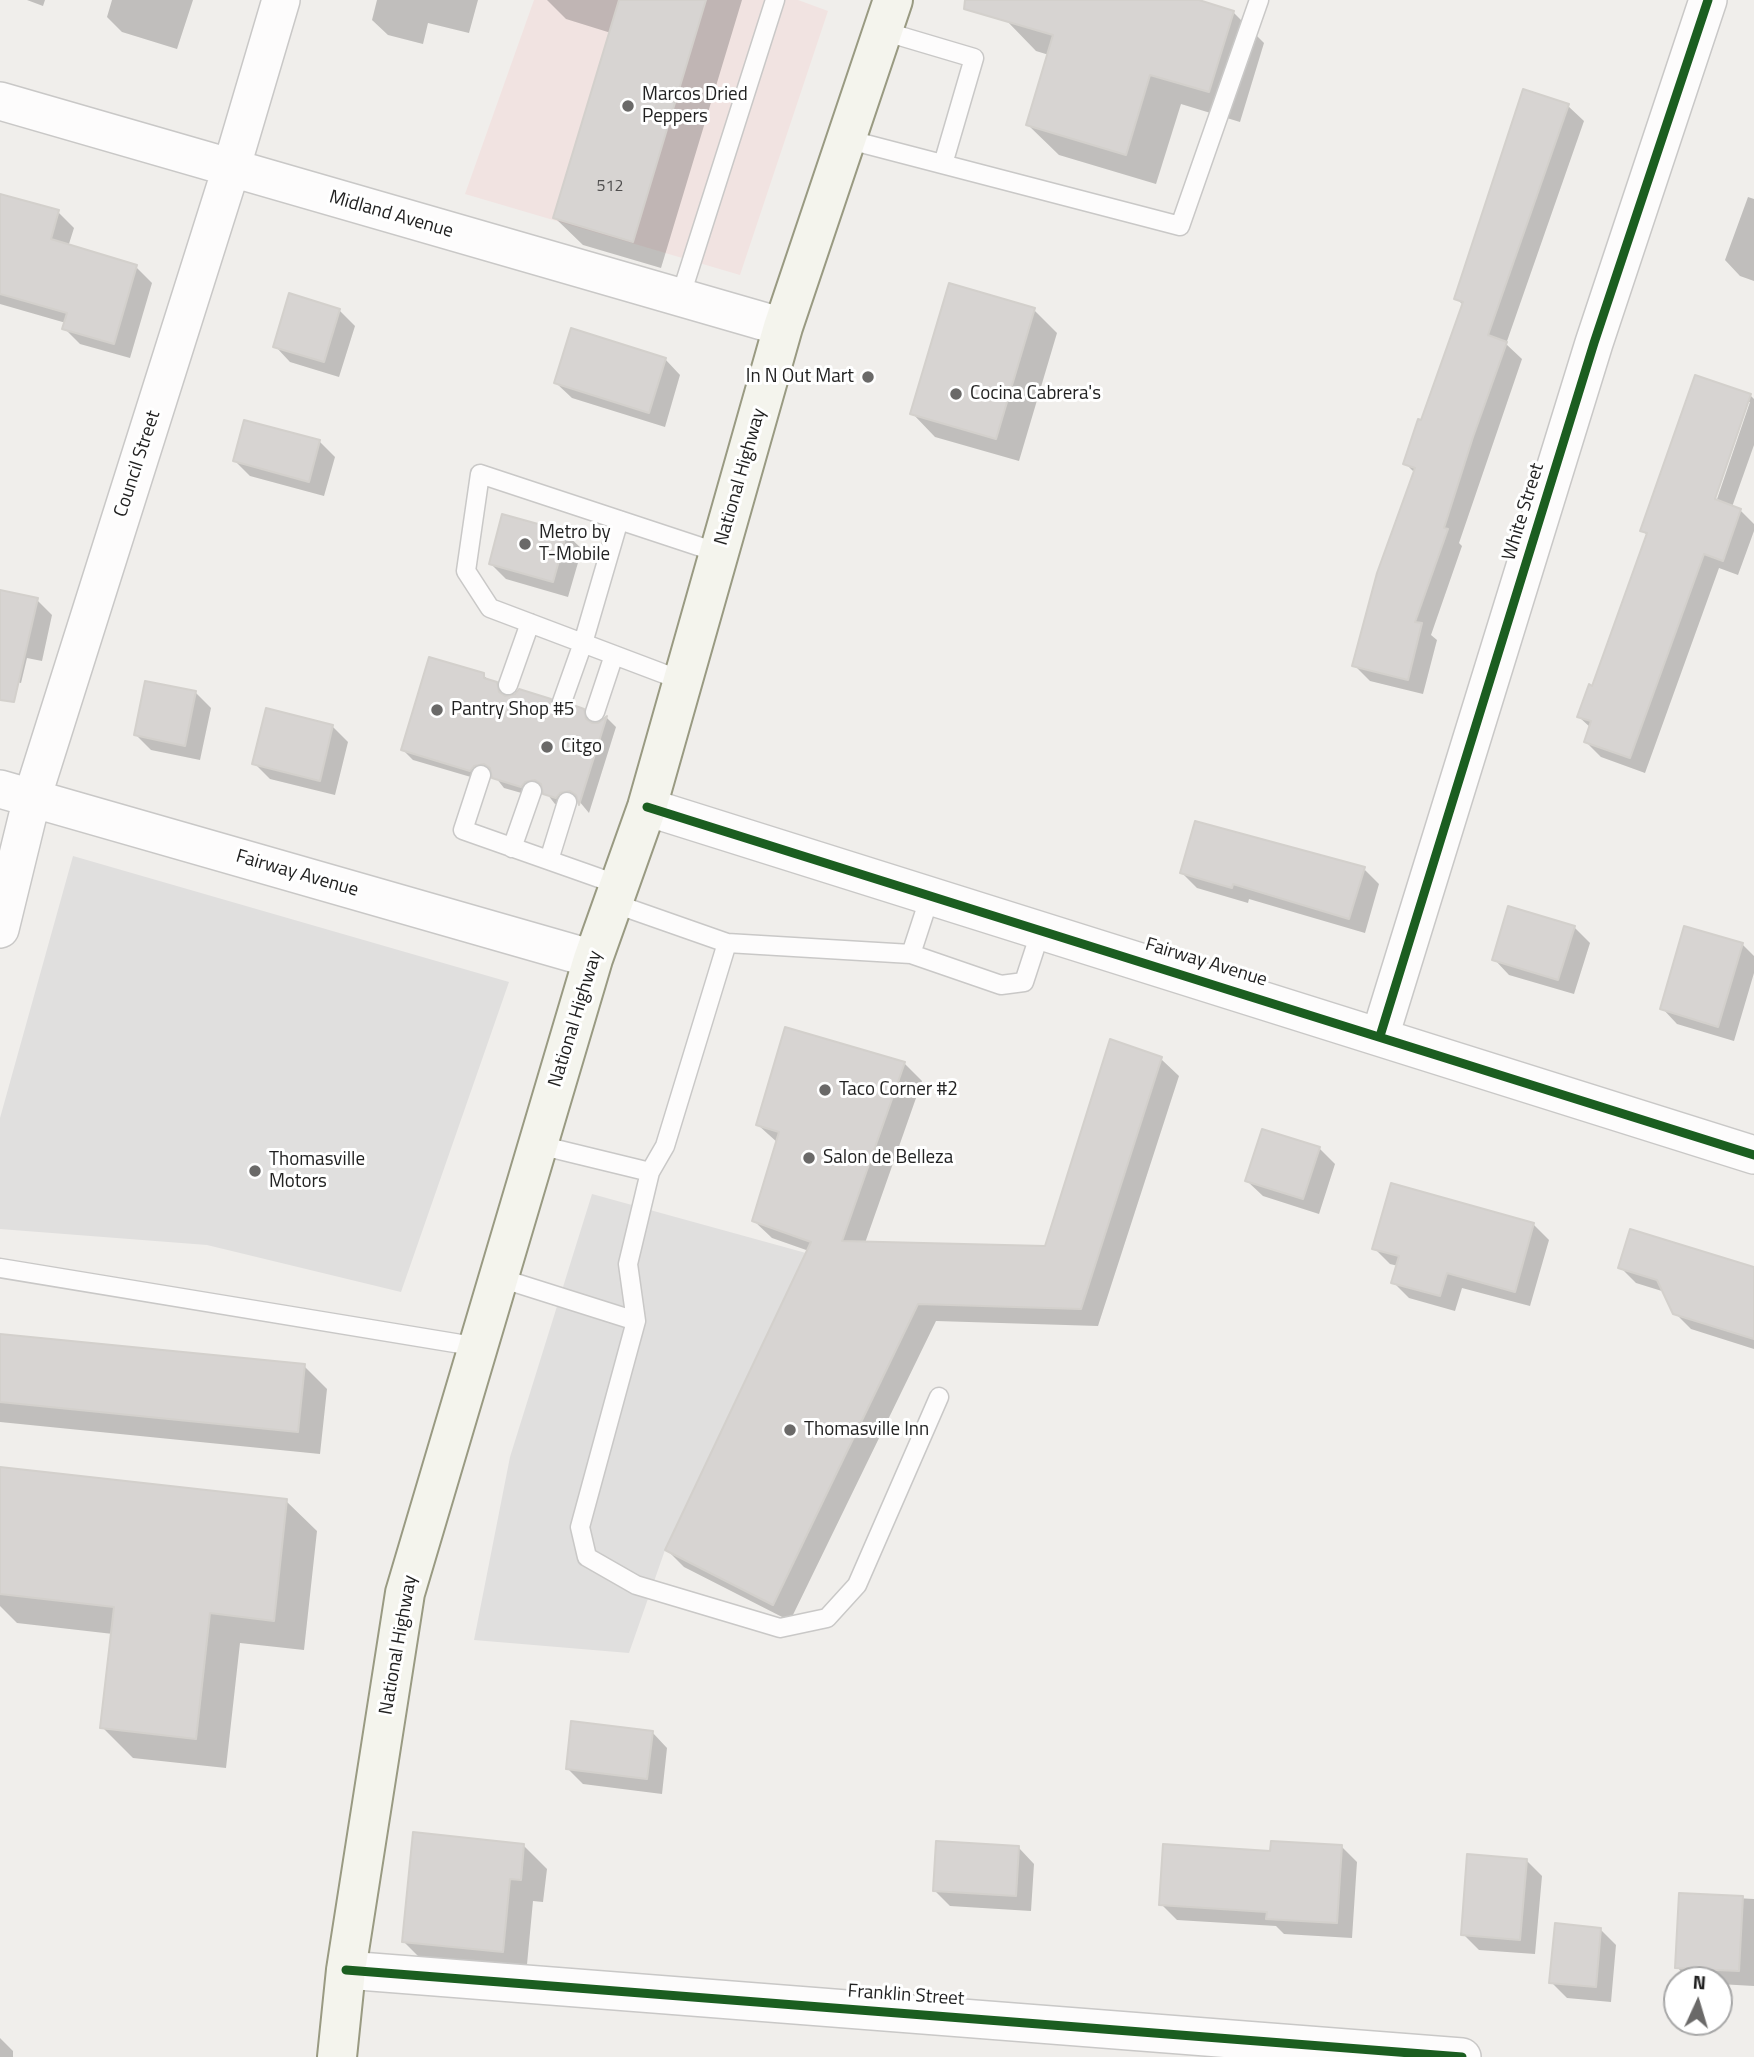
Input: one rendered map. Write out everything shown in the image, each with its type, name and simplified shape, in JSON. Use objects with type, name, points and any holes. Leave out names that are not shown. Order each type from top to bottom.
[{"type":"main road","name":"National Highway","points":[[337,2057],[346,1970],[405,1593],[593,959],[648,807],[783,327],[888,15]]},
{"type":"street","name":"Council Street","points":[[0,929],[16,794],[231,169],[281,0]]},
{"type":"street","name":"White Street","points":[[1380,1036],[1594,343],[1708,0]]},
{"type":"street","name":"Midland Avenue","points":[[0,102],[783,327]]},
{"type":"street","name":"Fairway Avenue","points":[[16,794],[593,959]]},
{"type":"street","name":"Fairway Avenue","points":[[648,807],[1754,1155]]},
{"type":"street","name":"Franklin Street","points":[[346,1970],[1462,2057]]},
{"type":"lane","points":[[680,298],[775,0]]},
{"type":"lane","points":[[846,139],[1180,226],[1259,0]]},
{"type":"lane","points":[[888,15],[974,58],[943,164]]},
{"type":"lane","points":[[683,681],[490,608],[466,571],[480,474],[719,554]]},
{"type":"lane","points":[[562,702],[583,643],[619,520]]},
{"type":"lane","points":[[508,685],[530,623]]},
{"type":"lane","points":[[595,712],[614,655]]},
{"type":"lane","points":[[481,775],[463,830],[549,860],[616,894],[727,943],[911,954],[1000,985],[1024,982],[1041,930]]},
{"type":"lane","points":[[512,848],[531,790]]},
{"type":"lane","points":[[549,860],[567,802]]},
{"type":"lane","points":[[911,954],[930,896]]},
{"type":"lane","points":[[727,943],[665,1146],[650,1172],[628,1264],[636,1321],[580,1527],[587,1557],[636,1585],[780,1628],[827,1618],[857,1585],[939,1396]]},
{"type":"lane","points":[[539,1145],[650,1172]]},
{"type":"lane","points":[[0,1268],[479,1347]]},
{"type":"lane","points":[[500,1278],[636,1321]]},
{"type":"shaded area","points":[[534,0],[798,0],[828,11],[740,275],[465,194]]},
{"type":"shaded area","points":[[73,856],[509,982],[401,1292],[207,1245],[0,1229],[0,1118]]},
{"type":"shaded area","points":[[592,1194],[806,1253],[665,1550],[629,1653],[474,1640],[510,1457]]},
{"type":"building","points":[[619,0],[706,0],[633,242],[553,218]]},
{"type":"building","points":[[965,0],[1199,0],[1234,11],[1209,92],[1150,75],[1126,155],[1026,125],[1053,35],[964,9]]},
{"type":"building","points":[[1523,89],[1569,104],[1488,335],[1507,342],[1473,437],[1444,528],[1448,529],[1415,622],[1422,623],[1408,680],[1352,666],[1377,573],[1415,468],[1403,464],[1463,302],[1454,299]]},
{"type":"building","points":[[0,194],[59,210],[51,239],[137,265],[114,344],[62,329],[67,313],[0,294]]},
{"type":"building","points":[[949,283],[1035,308],[996,439],[910,414]]},
{"type":"building","points":[[289,293],[340,309],[324,362],[273,347]]},
{"type":"building","points":[[571,328],[666,358],[649,413],[554,383]]},
{"type":"building","points":[[1695,375],[1751,394],[1715,499],[1741,509],[1723,561],[1704,554],[1630,758],[1584,742],[1591,721],[1577,717],[1589,684],[1592,686],[1647,533],[1640,531]]},
{"type":"building","points":[[244,420],[320,440],[309,482],[233,461]]},
{"type":"building","points":[[502,514],[567,532],[553,582],[489,564]]},
{"type":"building","points":[[0,590],[38,598],[14,702],[0,700]]},
{"type":"building","points":[[429,657],[484,673],[484,678],[497,682],[499,692],[505,696],[515,694],[519,689],[551,699],[553,709],[559,713],[569,711],[573,705],[584,709],[586,719],[592,723],[598,723],[607,716],[579,805],[576,795],[570,791],[560,793],[556,798],[543,794],[541,784],[535,780],[525,782],[521,787],[492,778],[490,768],[484,764],[474,766],[470,771],[401,750]]},
{"type":"building","points":[[145,681],[196,691],[185,746],[134,735]]},
{"type":"building","points":[[266,708],[333,725],[320,781],[252,764]]},
{"type":"building","points":[[1195,821],[1365,867],[1349,919],[1233,884],[1232,888],[1180,873]]},
{"type":"building","points":[[1508,906],[1575,926],[1558,980],[1492,960]]},
{"type":"building","points":[[1684,926],[1743,943],[1718,1027],[1660,1009]]},
{"type":"building","name":"Thomasville Inn","points":[[785,1027],[905,1062],[842,1241],[1045,1246],[1110,1039],[1162,1057],[1081,1309],[918,1304],[773,1605],[665,1550],[811,1242],[752,1221],[779,1132],[756,1125]]},
{"type":"building","points":[[1262,1129],[1320,1147],[1303,1199],[1245,1181]]},
{"type":"building","points":[[1391,1183],[1534,1223],[1515,1292],[1447,1273],[1440,1296],[1391,1283],[1399,1256],[1372,1249]]},
{"type":"building","points":[[1630,1229],[1754,1267],[1754,1339],[1673,1314],[1657,1280],[1618,1268]]},
{"type":"building","points":[[0,1334],[305,1364],[298,1432],[0,1402]]},
{"type":"building","points":[[0,1467],[287,1499],[274,1621],[210,1613],[196,1739],[100,1728],[114,1607],[0,1594]]},
{"type":"building","points":[[571,1721],[653,1731],[647,1779],[566,1769]]},
{"type":"building","points":[[413,1832],[524,1844],[521,1880],[510,1879],[503,1952],[402,1942]]},
{"type":"building","points":[[936,1841],[1019,1846],[1016,1896],[933,1891]]},
{"type":"building","points":[[1271,1841],[1342,1845],[1337,1923],[1266,1919],[1267,1912],[1159,1905],[1163,1844],[1270,1851]]},
{"type":"building","points":[[1467,1854],[1527,1859],[1520,1940],[1461,1935]]},
{"type":"building","points":[[1679,1893],[1743,1896],[1739,1971],[1733,1971],[1733,1966],[1675,1966]]},
{"type":"building","points":[[1555,1923],[1601,1928],[1596,1987],[1549,1983]]},
{"type":"cycle path","points":[[1380,1036],[1594,343],[1708,0]]},
{"type":"cycle path","points":[[647,807],[1754,1155]]},
{"type":"cycle path","points":[[346,1970],[1462,2057]]},
{"type":"place","name":"Marcos Dried Peppers","points":[[628,106]]},
{"type":"place","name":"In N Out Mart","points":[[868,377]]},
{"type":"place","name":"Cocina Cabrera's","points":[[956,394]]},
{"type":"place","name":"Metro by T-Mobile","points":[[525,544]]},
{"type":"place","name":"Pantry Shop #5","points":[[437,710]]},
{"type":"place","name":"Citgo","points":[[547,747]]},
{"type":"place","name":"Taco Corner #2","points":[[825,1090]]},
{"type":"place","name":"Salon de Belleza","points":[[809,1158]]},
{"type":"place","name":"Thomasville Motors","points":[[255,1171]]},
{"type":"place","name":"Thomasville Inn","points":[[790,1430]]}]
